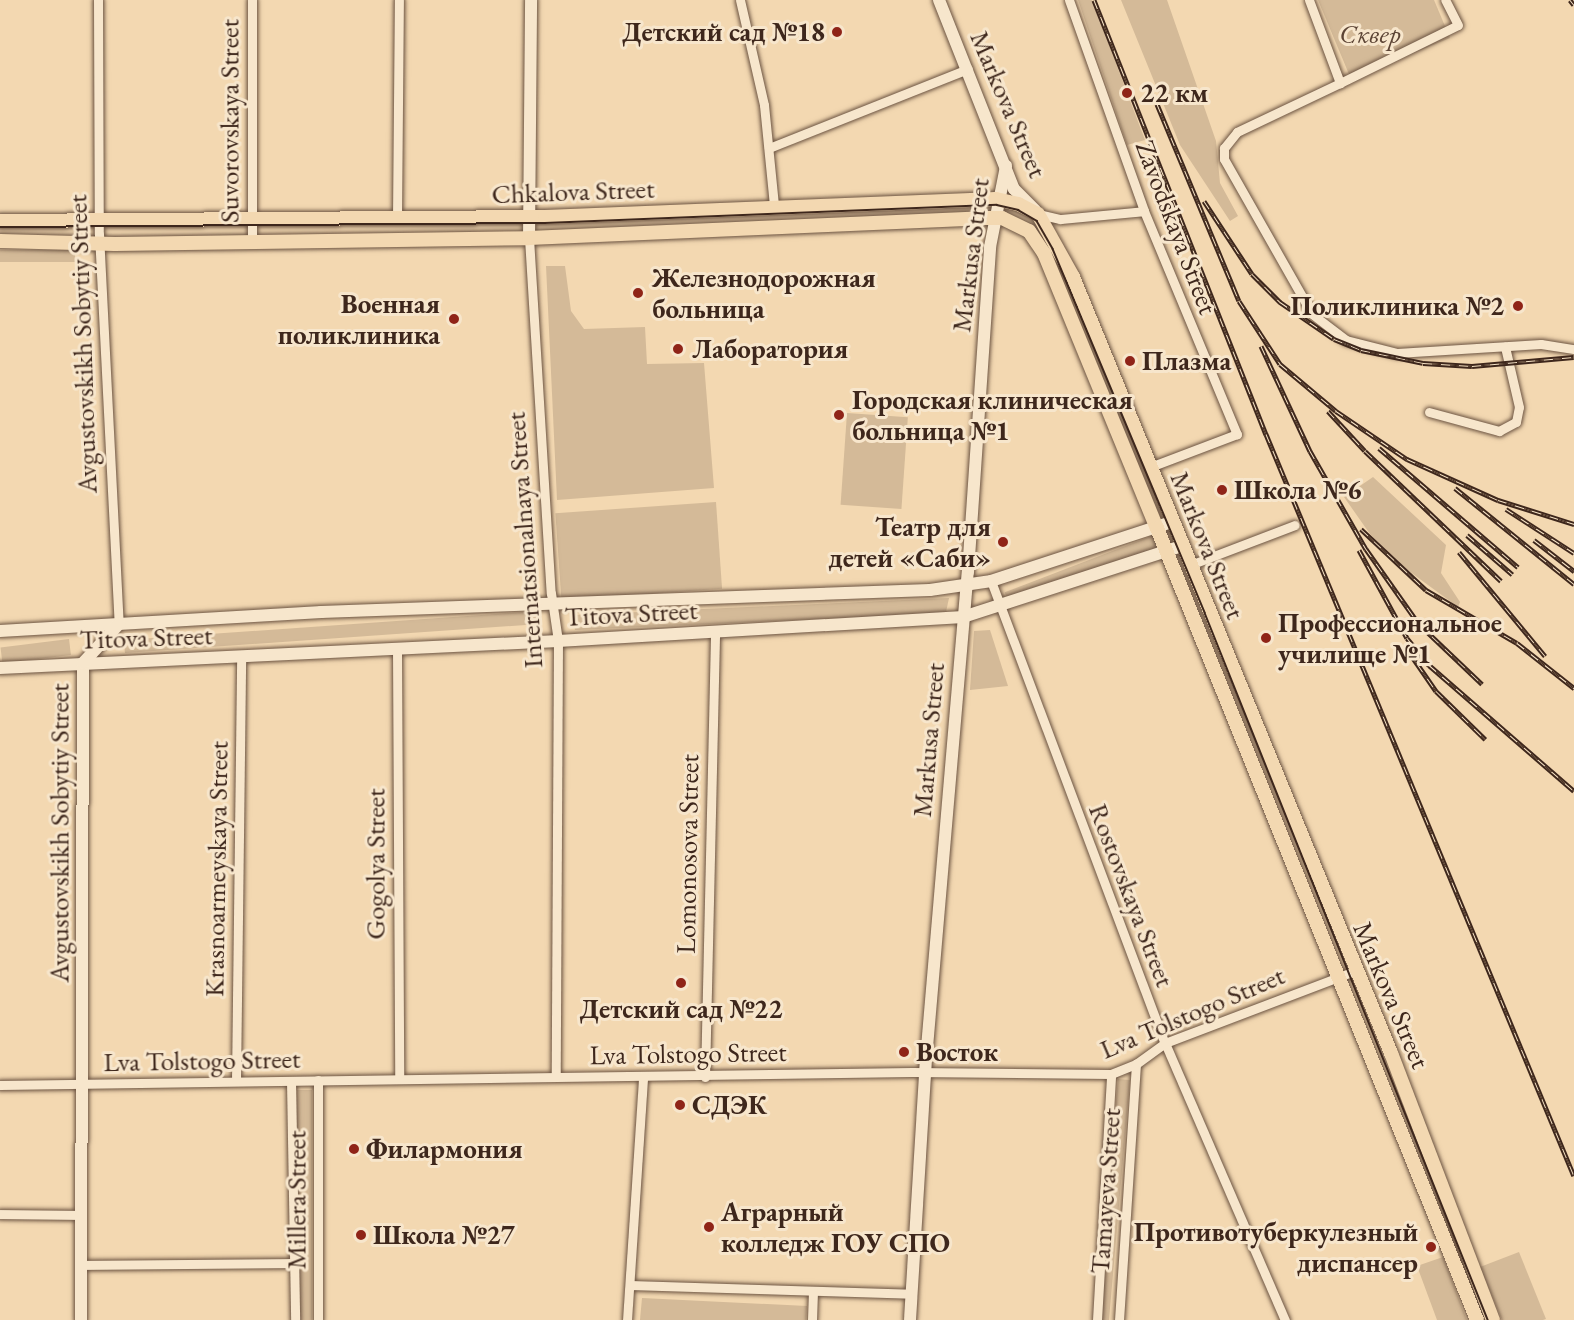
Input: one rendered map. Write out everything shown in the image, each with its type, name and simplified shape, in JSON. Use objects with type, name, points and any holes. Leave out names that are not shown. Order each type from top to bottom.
[{"type":"main road","name":"Chkalova Street","points":[[0,221],[99,223],[529,218],[774,206],[1001,199],[1038,214]]},
{"type":"main road","name":"Markova Street","points":[[1038,214],[1073,278],[1438,1172],[1493,1320]]},
{"type":"main road","name":"Chkalova Street","points":[[0,241],[99,244],[529,238],[998,218]]},
{"type":"main road","name":"Markova Street","points":[[998,218],[1029,231],[1044,253],[1157,528],[1336,978],[1477,1320]]},
{"type":"street","name":"Avgustovskikh Sobytiy Street","points":[[81,1320],[80,1215],[84,1084],[83,663],[119,624],[99,244],[98,0]]},
{"type":"street","name":"Suvorovskaya Street","points":[[252,0],[252,242]]},
{"type":"street","points":[[397,219],[399,0]]},
{"type":"street","name":"Internatsionalnaya Street","points":[[531,0],[529,238],[553,604],[558,641],[556,1077]]},
{"type":"street","points":[[740,0],[764,105],[774,206]]},
{"type":"street","name":"Markova Street","points":[[939,0],[1014,189],[1038,214]]},
{"type":"street","name":"Zavodskaya Street","points":[[1070,0],[1144,211],[1237,434],[1150,467]]},
{"type":"street","points":[[1309,0],[1340,82]]},
{"type":"street","points":[[1445,0],[1458,25],[1237,132],[1224,148],[1224,159],[1311,314],[1346,340],[1397,353],[1541,344],[1574,350]]},
{"type":"street","points":[[769,148],[968,69]]},
{"type":"street","name":"Markusa Street","points":[[910,1320],[925,1072],[967,587],[990,247],[998,218],[1006,166]]},
{"type":"street","name":"Chkalova Street","points":[[1038,214],[1060,219],[1144,211]]},
{"type":"street","points":[[1429,412],[1499,431],[1516,422],[1519,407],[1505,347]]},
{"type":"street","name":"Titova Street","points":[[0,631],[553,604],[967,587],[1172,522]]},
{"type":"street","points":[[1190,565],[1295,525]]},
{"type":"street","name":"Titova Street","points":[[0,668],[558,641],[963,617],[999,608],[1182,546]]},
{"type":"street","name":"Rostovskaya Street","points":[[991,581],[999,608],[1165,1043],[1285,1320]]},
{"type":"street","name":"Lomonosova Street","points":[[705,1077],[715,632]]},
{"type":"street","name":"Gogolya Street","points":[[397,648],[399,1079]]},
{"type":"street","name":"Krasnoarmeyskaya Street","points":[[236,1082],[241,657]]},
{"type":"street","name":"Lva Tolstogo Street","points":[[0,1085],[705,1077],[925,1072],[1111,1074],[1136,1064],[1165,1043],[1355,971]]},
{"type":"street","name":"Tamayeva Street","points":[[1119,1320],[1136,1064]]},
{"type":"street","name":"Tamayeva Street","points":[[1097,1320],[1111,1074]]},
{"type":"street","points":[[627,1320],[643,1077]]},
{"type":"street","name":"Millera Street","points":[[318,1080],[318,1320]]},
{"type":"street","name":"Millera Street","points":[[291,1081],[295,1320]]},
{"type":"street","points":[[0,1214],[80,1215]]},
{"type":"street","points":[[80,1265],[295,1263]]},
{"type":"street","points":[[630,1285],[911,1294]]},
{"type":"street","points":[[812,1320],[813,1291]]},
{"type":"green space","points":[[1078,0],[1092,0],[1145,140],[1127,145]]},
{"type":"green space","points":[[1121,0],[1167,0],[1216,141],[1220,183],[1238,216],[1230,221],[1180,145]]},
{"type":"green space","name":"Сквер","points":[[1318,0],[1434,0],[1450,38],[1351,79]]},
{"type":"green space","points":[[0,250],[75,250],[75,262],[0,262]]},
{"type":"green space","points":[[546,266],[565,266],[571,311],[584,329],[645,327],[647,364],[704,363],[714,488],[557,500]]},
{"type":"green space","points":[[847,413],[908,417],[901,509],[841,505]]},
{"type":"green space","points":[[1373,477],[1446,545],[1441,573],[1460,602],[1458,607],[1398,563],[1370,534],[1344,497]]},
{"type":"green space","points":[[716,502],[722,589],[561,600],[555,513]]},
{"type":"green space","points":[[1154,535],[1160,551],[1011,608],[1005,592]]},
{"type":"green space","points":[[949,598],[946,612],[931,614],[575,630],[573,615]]},
{"type":"green space","points":[[539,611],[540,624],[125,653],[124,640]]},
{"type":"green space","points":[[990,630],[1008,686],[970,690],[974,631]]},
{"type":"green space","points":[[69,639],[71,655],[2,663],[1,647]]},
{"type":"green space","points":[[1118,1079],[1130,1080],[1109,1320],[1097,1320]]},
{"type":"green space","points":[[297,1090],[312,1090],[312,1320],[297,1320]]},
{"type":"green space","points":[[1519,1252],[1546,1319],[1502,1320],[1480,1267]]},
{"type":"green space","points":[[1443,1257],[1467,1320],[1437,1320],[1417,1266]]},
{"type":"green space","points":[[642,1298],[807,1306],[806,1320],[640,1320]]},
{"type":"tram line","points":[[0,227],[545,223],[997,205],[1018,210],[1037,221],[1053,249],[1205,613],[1488,1320]]},
{"type":"railway","points":[[1094,0],[1266,434],[1574,1176]]},
{"type":"railway","points":[[1570,0],[1574,5]]},
{"type":"railway","points":[[1157,104],[1239,301],[1280,364],[1336,411],[1407,459],[1498,500],[1574,524]]},
{"type":"railway","points":[[1204,201],[1252,274],[1280,302],[1334,339],[1361,350],[1423,363],[1472,366],[1574,357]]},
{"type":"railway","points":[[1261,346],[1310,451],[1366,549],[1419,624],[1482,684]]},
{"type":"railway","points":[[1328,411],[1365,451],[1501,581]]},
{"type":"railway","points":[[1379,448],[1518,567]]},
{"type":"railway","points":[[1455,488],[1574,584]]},
{"type":"railway","points":[[1506,509],[1574,553]]},
{"type":"railway","points":[[1361,529],[1426,590],[1517,643],[1574,688]]},
{"type":"railway","points":[[1467,535],[1512,574]]},
{"type":"railway","points":[[1534,540],[1574,571]]},
{"type":"railway","points":[[1359,550],[1407,638],[1429,665],[1574,791]]},
{"type":"railway","points":[[1459,552],[1545,656]]},
{"type":"railway","points":[[1407,649],[1436,691],[1485,739]]},
{"type":"place","name":"Детский сад №18","points":[[837,32]]},
{"type":"place","name":"22 км","points":[[1127,93]]},
{"type":"place","name":"Железнодорожная больница","points":[[638,293]]},
{"type":"place","name":"Поликлиника №2","points":[[1518,306]]},
{"type":"place","name":"Военная поликлиника","points":[[454,319]]},
{"type":"place","name":"Лаборатория","points":[[678,349]]},
{"type":"place","name":"Плазма","points":[[1130,361]]},
{"type":"place","name":"Городская клиническая больница №1","points":[[839,415]]},
{"type":"place","name":"Школа №6","points":[[1222,490]]},
{"type":"place","name":"Театр для детей «Саби»","points":[[1003,542]]},
{"type":"place","name":"Профессиональное училище №1","points":[[1266,638]]},
{"type":"place","name":"Детский сад №22","points":[[681,983]]},
{"type":"place","name":"Восток","points":[[904,1052]]},
{"type":"place","name":"СДЭК","points":[[680,1105]]},
{"type":"place","name":"Филармония","points":[[354,1149]]},
{"type":"place","name":"Аграрный колледж ГОУ СПО","points":[[709,1227]]},
{"type":"place","name":"Школа №27","points":[[361,1235]]},
{"type":"place","name":"Противотуберкулезный диспансер","points":[[1431,1247]]}]
